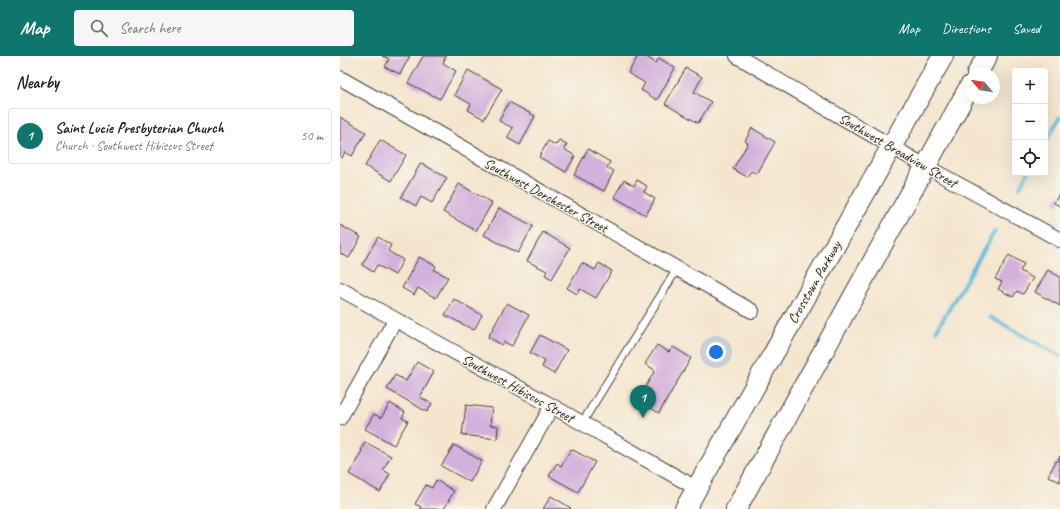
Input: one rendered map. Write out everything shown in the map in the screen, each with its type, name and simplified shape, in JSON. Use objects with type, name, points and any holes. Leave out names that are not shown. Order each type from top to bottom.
[{"type":"main road","name":"Crosstown Parkway","points":[[685,509],[942,56]]},
{"type":"main road","points":[[980,68],[987,56]]},
{"type":"main road","points":[[736,509],[964,97]]},
{"type":"street","name":"Southwest Broadview Street","points":[[745,58],[925,166],[1060,240]]},
{"type":"street","name":"Southwest Dorchester Street","points":[[340,78],[752,311]]},
{"type":"street","name":"Southwest Hibiscus Street","points":[[340,289],[552,406],[696,488]]},
{"type":"street","points":[[340,418],[396,320]]},
{"type":"street","points":[[494,509],[552,406]]},
{"type":"lane","points":[[582,423],[677,269]]},
{"type":"building","points":[[382,56],[410,56],[400,74],[385,67],[389,59]]},
{"type":"building","points":[[423,56],[446,56],[443,63],[456,71],[440,99],[408,83]]},
{"type":"building","points":[[638,56],[645,56],[656,63],[659,58],[675,68],[657,100],[641,90],[645,83],[628,73]]},
{"type":"building","points":[[686,68],[702,77],[694,92],[711,102],[698,123],[665,104]]},
{"type":"building","points":[[468,70],[502,89],[484,119],[468,110],[471,104],[454,95]]},
{"type":"building","points":[[509,102],[535,116],[520,145],[507,138],[513,128],[499,121]]},
{"type":"building","points":[[340,117],[366,132],[352,156],[345,152],[342,158],[340,157]]},
{"type":"building","points":[[752,128],[775,142],[757,174],[751,171],[747,177],[733,169],[748,143],[745,141]]},
{"type":"building","points":[[380,140],[406,155],[391,181],[365,166]]},
{"type":"building","points":[[559,140],[567,144],[564,149],[575,156],[566,172],[539,157],[548,141],[556,145]]},
{"type":"building","points":[[588,149],[610,162],[607,168],[614,171],[604,191],[574,175]]},
{"type":"building","points":[[421,163],[447,178],[432,203],[421,197],[416,206],[401,197]]},
{"type":"building","points":[[624,180],[634,186],[637,180],[647,186],[644,192],[655,199],[646,215],[614,197]]},
{"type":"building","points":[[459,184],[492,203],[476,231],[443,212]]},
{"type":"building","points":[[1060,192],[1060,206],[1054,203]]},
{"type":"building","points":[[499,208],[533,226],[518,253],[484,235]]},
{"type":"building","points":[[340,225],[361,237],[349,258],[340,253]]},
{"type":"building","points":[[543,232],[570,248],[552,279],[545,275],[547,271],[527,261]]},
{"type":"building","points":[[378,237],[391,245],[388,251],[403,260],[395,275],[377,265],[373,272],[362,265]]},
{"type":"building","points":[[1009,255],[1024,264],[1020,271],[1033,278],[1023,294],[1017,291],[1013,297],[998,289],[1002,282],[995,279]]},
{"type":"building","points":[[419,257],[436,266],[434,270],[448,277],[436,298],[418,288],[414,295],[402,288]]},
{"type":"building","points":[[582,263],[595,270],[599,263],[612,271],[596,298],[580,289],[577,294],[567,288]]},
{"type":"building","points":[[1048,270],[1060,277],[1060,306],[1035,292]]},
{"type":"building","points":[[454,299],[482,315],[474,330],[445,315]]},
{"type":"building","points":[[507,303],[529,315],[512,346],[504,342],[502,345],[488,337]]},
{"type":"building","points":[[540,335],[567,350],[554,374],[542,367],[545,361],[530,353]]},
{"type":"building","points":[[657,345],[669,352],[673,347],[691,358],[659,413],[638,400],[655,370],[645,364]]},
{"type":"building","points":[[417,362],[434,372],[420,397],[432,404],[427,412],[387,389],[395,375],[406,381]]},
{"type":"building","points":[[390,403],[405,412],[402,418],[408,421],[394,445],[365,429],[374,414],[381,418]]},
{"type":"building","points":[[466,405],[492,408],[490,425],[498,426],[497,439],[462,435]]},
{"type":"building","points":[[365,442],[391,456],[383,470],[390,474],[380,492],[349,474],[362,451],[361,450]]},
{"type":"building","points":[[454,445],[482,461],[470,482],[441,466]]},
{"type":"building","points":[[571,449],[595,462],[578,492],[549,476],[557,463],[561,466]]},
{"type":"building","points":[[1060,456],[1060,482],[1048,476]]},
{"type":"building","points":[[436,480],[454,491],[444,509],[420,509],[421,507],[415,504],[426,485],[432,488]]},
{"type":"building","points":[[551,496],[571,508],[543,509]]},
{"type":"waterway","points":[[1047,140],[1060,117]]},
{"type":"waterway","points":[[1020,187],[1026,176]]},
{"type":"waterway","points":[[936,331],[995,231]]},
{"type":"waterway","points":[[990,317],[1060,356]]},
{"type":"place","name":"Saint Lucie Presbyterian Church","points":[[643,418]]}]
